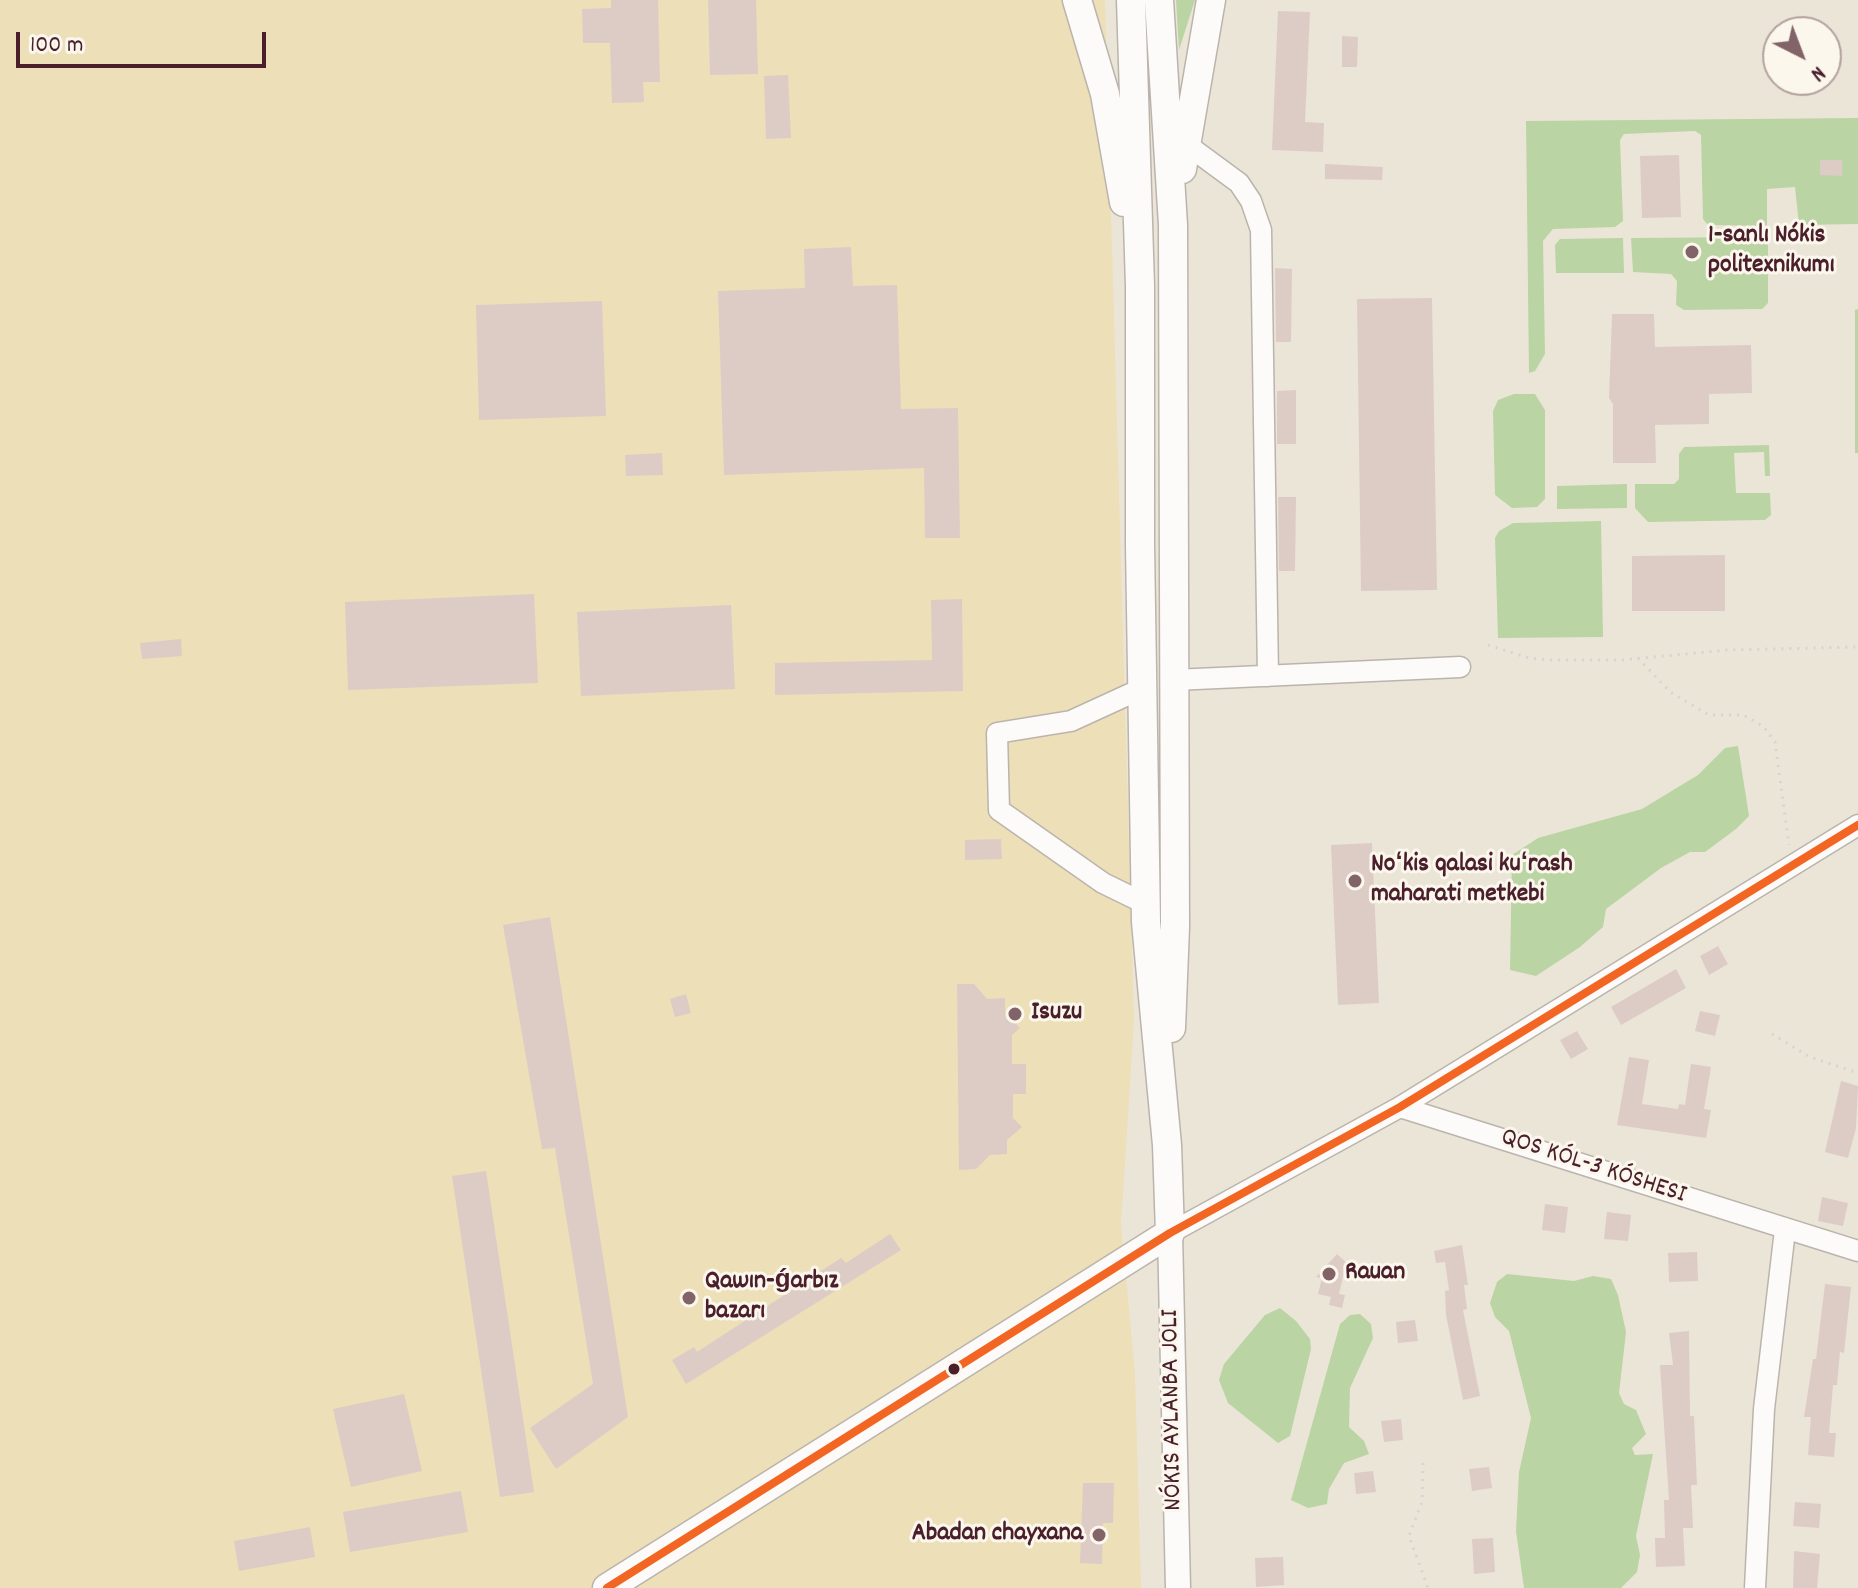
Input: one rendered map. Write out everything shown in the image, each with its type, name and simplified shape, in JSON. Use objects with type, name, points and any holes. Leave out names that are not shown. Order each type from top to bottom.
[{"type":"highway","points":[[1077,0],[1105,94],[1140,286]]},
{"type":"highway","points":[[607,1588],[1170,1233],[1167,1145],[1146,904],[1140,286],[1131,0]]},
{"type":"highway","points":[[1159,0],[1173,225],[1175,927],[1167,1145]]},
{"type":"highway","points":[[1173,225],[1211,0]]},
{"type":"main road","points":[[1170,1233],[1178,1588]]},
{"type":"street","points":[[1186,144],[1239,183],[1251,201],[1261,230],[1268,676]]},
{"type":"street","points":[[1174,680],[1460,667]]},
{"type":"street","points":[[1143,688],[1071,721],[997,733],[999,810],[1103,883],[1146,904]]},
{"type":"street","points":[[1170,1233],[1400,1107],[1858,825]]},
{"type":"street","name":"QOS KÓL-3 KÓSHESI","points":[[1400,1107],[1858,1251]]},
{"type":"street","points":[[1755,1588],[1764,1409],[1785,1230]]},
{"type":"path","points":[[1488,645],[1538,659],[1638,658],[1728,650],[1858,647]]},
{"type":"path","points":[[1638,658],[1670,692],[1709,715],[1743,715],[1763,726],[1775,742],[1792,867]]},
{"type":"path","points":[[1772,1034],[1810,1057],[1858,1073]]},
{"type":"path","points":[[1423,1463],[1422,1502],[1409,1536],[1427,1578],[1428,1588]]},
{"type":"green space","points":[[1176,0],[1195,0],[1179,50]]},
{"type":"green space","points":[[1858,118],[1858,224],[1799,225],[1795,187],[1767,189],[1767,226],[1708,225],[1703,219],[1701,135],[1695,131],[1624,134],[1620,140],[1623,221],[1615,227],[1553,229],[1543,241],[1545,354],[1535,371],[1529,373],[1526,121]]},
{"type":"green space","points":[[1768,237],[1768,303],[1762,309],[1684,310],[1676,305],[1677,281],[1671,274],[1633,272],[1631,238]]},
{"type":"green space","points":[[1623,238],[1624,273],[1556,273],[1555,245],[1560,239]]},
{"type":"green space","points":[[1858,309],[1858,453],[1855,453],[1855,310]]},
{"type":"green space","points":[[1514,394],[1535,394],[1545,410],[1545,499],[1537,507],[1512,508],[1495,495],[1493,411],[1498,400]]},
{"type":"green space","points":[[1769,445],[1770,476],[1765,476],[1764,452],[1734,453],[1736,493],[1770,493],[1771,515],[1765,520],[1648,522],[1635,508],[1635,484],[1674,484],[1679,479],[1679,454],[1684,447]]},
{"type":"green space","points":[[1627,484],[1627,508],[1557,509],[1557,486]]},
{"type":"green space","points":[[1601,521],[1603,637],[1498,638],[1495,538],[1499,531],[1513,523]]},
{"type":"green space","points":[[1738,746],[1749,816],[1736,829],[1705,852],[1690,852],[1661,868],[1606,909],[1603,927],[1580,947],[1536,976],[1510,970],[1512,855],[1538,838],[1642,809],[1698,775],[1725,748]]},
{"type":"green space","points":[[1507,1274],[1574,1281],[1593,1276],[1611,1279],[1618,1295],[1626,1332],[1619,1393],[1624,1404],[1636,1410],[1646,1434],[1632,1448],[1635,1455],[1653,1454],[1636,1536],[1640,1555],[1637,1572],[1621,1588],[1524,1588],[1516,1531],[1519,1472],[1531,1418],[1509,1331],[1495,1317],[1490,1303],[1497,1282]]},
{"type":"green space","points":[[1280,1308],[1296,1321],[1310,1339],[1311,1349],[1290,1436],[1278,1443],[1228,1403],[1219,1380],[1224,1364],[1265,1315]]},
{"type":"green space","points":[[1360,1314],[1371,1324],[1373,1338],[1350,1388],[1349,1427],[1364,1441],[1369,1454],[1344,1463],[1329,1489],[1327,1504],[1308,1508],[1291,1500],[1340,1324],[1350,1315]]},
{"type":"sand","points":[[0,0],[1105,0],[1134,1021],[1121,1224],[1135,1373],[1141,1588],[0,1588]]},
{"type":"building","points":[[611,0],[658,0],[660,82],[643,82],[644,102],[612,103],[610,43],[583,43],[582,9],[611,8]]},
{"type":"building","points":[[708,0],[756,0],[758,74],[710,75]]},
{"type":"building","points":[[1278,11],[1310,12],[1305,122],[1324,123],[1323,152],[1272,150]]},
{"type":"building","points":[[1342,36],[1358,37],[1357,67],[1342,67]]},
{"type":"building","points":[[788,75],[791,138],[766,139],[764,76]]},
{"type":"building","points":[[1679,155],[1681,217],[1642,218],[1640,156]]},
{"type":"building","points":[[1820,160],[1842,160],[1842,176],[1820,175]]},
{"type":"building","points":[[1325,164],[1383,167],[1382,180],[1325,179]]},
{"type":"building","points":[[851,247],[853,286],[897,285],[901,409],[958,408],[960,538],[925,538],[924,468],[724,475],[718,291],[805,288],[804,249]]},
{"type":"building","points":[[1275,268],[1292,269],[1291,342],[1276,342]]},
{"type":"building","points":[[1432,298],[1437,590],[1361,591],[1357,299]]},
{"type":"building","points":[[602,301],[606,416],[479,420],[476,305]]},
{"type":"building","points":[[1612,314],[1654,314],[1655,347],[1751,345],[1752,393],[1709,394],[1709,424],[1655,425],[1656,463],[1613,463],[1613,404],[1609,398]]},
{"type":"building","points":[[1296,390],[1296,444],[1277,444],[1277,391]]},
{"type":"building","points":[[662,453],[663,475],[626,476],[625,455]]},
{"type":"building","points":[[1278,497],[1296,497],[1295,571],[1279,571]]},
{"type":"building","points":[[1725,555],[1725,611],[1632,611],[1632,556]]},
{"type":"building","points":[[534,594],[538,683],[348,690],[345,602]]},
{"type":"building","points":[[962,599],[963,691],[775,695],[775,663],[932,660],[931,600]]},
{"type":"building","points":[[731,605],[735,689],[581,696],[577,612]]},
{"type":"building","points":[[181,639],[182,656],[142,659],[140,643]]},
{"type":"building","points":[[1001,839],[1002,859],[965,860],[965,840]]},
{"type":"building","points":[[1372,843],[1379,1003],[1338,1005],[1331,845]]},
{"type":"building","points":[[550,917],[628,1417],[556,1469],[530,1428],[593,1384],[555,1148],[542,1149],[503,925]]},
{"type":"building","points":[[1718,946],[1728,964],[1709,975],[1700,956]]},
{"type":"building","points":[[1676,969],[1686,988],[1621,1025],[1611,1007]]},
{"type":"building","points":[[957,984],[974,984],[987,999],[1005,998],[1005,1012],[1020,1028],[1012,1035],[1012,1064],[1026,1064],[1026,1094],[1013,1094],[1013,1118],[1022,1127],[1007,1140],[1007,1154],[990,1155],[976,1169],[959,1170]]},
{"type":"building","points":[[686,994],[691,1013],[675,1017],[670,999]]},
{"type":"building","points":[[1700,1011],[1720,1015],[1715,1036],[1695,1031]]},
{"type":"building","points":[[1577,1031],[1588,1049],[1571,1059],[1560,1040]]},
{"type":"building","points":[[1629,1057],[1649,1060],[1642,1104],[1678,1109],[1679,1104],[1685,1105],[1691,1064],[1711,1067],[1704,1109],[1711,1110],[1706,1138],[1617,1125]]},
{"type":"building","points":[[1841,1081],[1858,1086],[1856,1128],[1848,1158],[1825,1152]]},
{"type":"building","points":[[486,1171],[534,1492],[500,1497],[452,1176]]},
{"type":"building","points":[[1822,1197],[1848,1203],[1843,1226],[1818,1221]]},
{"type":"building","points":[[1545,1204],[1568,1207],[1565,1233],[1542,1230]]},
{"type":"building","points":[[1607,1212],[1631,1215],[1628,1241],[1604,1239]]},
{"type":"building","points":[[890,1234],[901,1250],[686,1384],[672,1360],[694,1347],[697,1352],[841,1258],[846,1263]]},
{"type":"building","points":[[1462,1245],[1468,1285],[1464,1285],[1467,1309],[1463,1310],[1480,1396],[1463,1400],[1446,1315],[1445,1291],[1449,1290],[1445,1262],[1436,1263],[1434,1251]]},
{"type":"building","points":[[1697,1252],[1698,1281],[1669,1282],[1668,1253]]},
{"type":"building","points":[[1337,1254],[1350,1266],[1344,1272],[1339,1294],[1345,1295],[1342,1308],[1329,1305],[1331,1297],[1318,1294],[1322,1278],[1316,1277]]},
{"type":"building","points":[[1825,1284],[1851,1287],[1844,1353],[1840,1352],[1837,1385],[1833,1385],[1829,1433],[1836,1433],[1834,1457],[1808,1455],[1811,1417],[1804,1417],[1813,1359],[1816,1359]]},
{"type":"building","points":[[1415,1320],[1418,1341],[1398,1343],[1396,1322]]},
{"type":"building","points":[[1689,1331],[1690,1416],[1694,1416],[1697,1485],[1691,1485],[1693,1528],[1683,1528],[1685,1566],[1656,1567],[1655,1538],[1665,1538],[1664,1500],[1669,1500],[1660,1365],[1673,1365],[1669,1333]]},
{"type":"building","points":[[404,1394],[422,1471],[351,1487],[333,1409]]},
{"type":"building","points":[[1401,1419],[1403,1440],[1384,1442],[1381,1421]]},
{"type":"building","points":[[1489,1467],[1492,1488],[1472,1491],[1469,1469]]},
{"type":"building","points":[[1373,1471],[1376,1492],[1356,1494],[1354,1473]]},
{"type":"building","points":[[1083,1483],[1114,1483],[1113,1523],[1103,1523],[1102,1564],[1080,1563]]},
{"type":"building","points":[[461,1491],[468,1532],[350,1552],[343,1512]]},
{"type":"building","points":[[1795,1502],[1821,1504],[1819,1528],[1793,1526]]},
{"type":"building","points":[[310,1527],[315,1557],[239,1571],[234,1541]]},
{"type":"building","points":[[1493,1538],[1495,1572],[1474,1574],[1472,1539]]},
{"type":"building","points":[[1794,1551],[1820,1554],[1817,1588],[1793,1588]]},
{"type":"building","points":[[1283,1557],[1284,1585],[1256,1587],[1255,1558]]},
{"type":"transit line","points":[[607,1588],[1170,1233],[1400,1107],[1858,825]]},
{"type":"place","name":"1-sanlı Nókis politexnikumı","points":[[1692,252]]},
{"type":"place","name":"Noʻkis qalasi kuʻrash maharati metkebi","points":[[1355,881]]},
{"type":"place","name":"Isuzu","points":[[1015,1014]]},
{"type":"place","name":"Rauan","points":[[1329,1274]]},
{"type":"place","name":"Qawın-ǵarbız bazarı","points":[[689,1298]]},
{"type":"place","name":"Abadan chayxana","points":[[1099,1535]]}]
